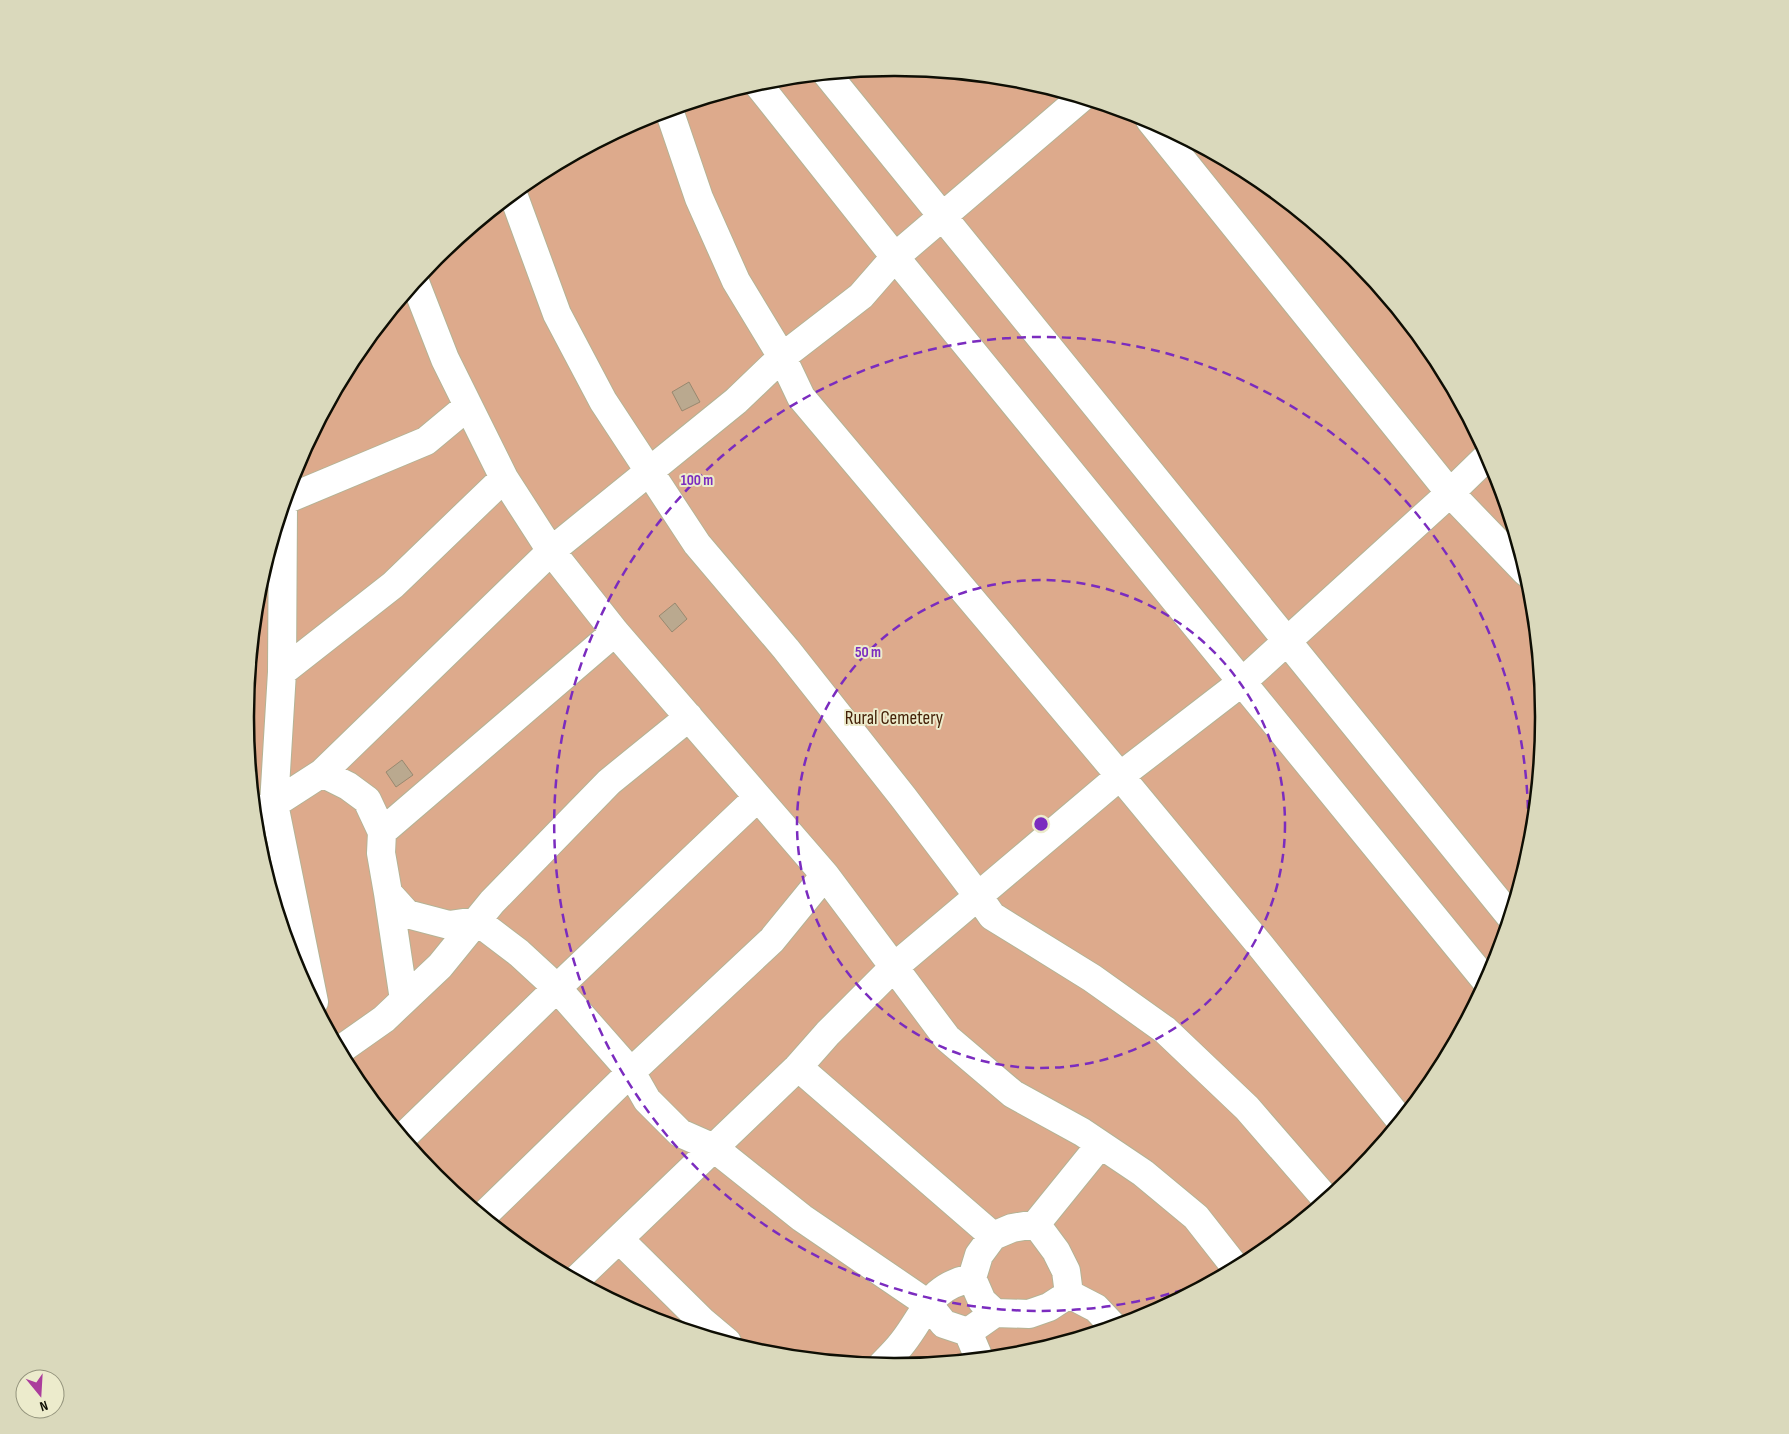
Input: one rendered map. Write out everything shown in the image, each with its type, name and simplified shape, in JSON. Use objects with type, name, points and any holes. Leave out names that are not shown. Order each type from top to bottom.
[{"type":"lane","points":[[832,80],[1505,910]]},
{"type":"lane","points":[[763,90],[895,257],[1480,975]]},
{"type":"lane","points":[[264,808],[322,773],[551,551],[736,401],[782,357],[862,296],[895,257],[1076,103]]},
{"type":"lane","points":[[671,117],[699,198],[736,281],[782,357],[801,397],[1120,776],[1254,938],[1396,1115]]},
{"type":"lane","points":[[1162,135],[1450,493],[1515,561]]},
{"type":"lane","points":[[516,201],[558,314],[603,401],[697,544],[786,649],[992,916],[1092,978],[1164,1030],[1247,1108],[1322,1194]]},
{"type":"lane","points":[[418,290],[445,359],[504,478],[551,551],[615,632],[825,875],[947,1038],[1013,1094],[1082,1132],[1143,1173],[1196,1217],[1231,1262]]},
{"type":"lane","points":[[294,496],[426,440],[468,406]]},
{"type":"lane","points":[[581,1276],[798,1067],[828,1033],[893,968],[1120,776],[1242,682],[1482,462]]},
{"type":"lane","points":[[282,672],[393,585],[504,478]]},
{"type":"lane","points":[[283,528],[282,672],[264,808],[305,966]]},
{"type":"lane","points":[[382,832],[615,632]]},
{"type":"lane","points":[[346,1046],[384,1019],[440,966],[492,902],[609,782],[689,717]]},
{"type":"lane","points":[[322,773],[348,786],[366,800],[382,832],[381,853],[404,1000]]},
{"type":"lane","points":[[408,1133],[757,798]]},
{"type":"lane","points":[[488,1212],[631,1072],[772,940],[825,875]]},
{"type":"lane","points":[[388,893],[406,914],[449,925],[477,921],[519,953],[557,988],[631,1072],[647,1100],[680,1133],[714,1148],[802,1218],[928,1304],[944,1324],[968,1332],[977,1352]]},
{"type":"lane","points":[[798,1067],[992,1236]]},
{"type":"lane","points":[[1068,1294],[1049,1307],[1029,1314],[995,1312],[982,1301],[972,1278],[979,1255],[992,1236],[1012,1228],[1036,1224],[1100,1145]]},
{"type":"lane","points":[[1036,1224],[1056,1251],[1066,1271],[1068,1294]]},
{"type":"lane","points":[[619,1240],[715,1332]]},
{"type":"lane","points":[[889,1358],[903,1342],[928,1304],[945,1287],[957,1281],[972,1278]]},
{"type":"lane","points":[[1068,1294],[1096,1308],[1108,1321]]},
{"type":"lane","points":[[968,1332],[995,1312]]},
{"type":"green space","name":"Rural Cemetery","points":[[894,76],[978,82],[1060,98],[1100,110],[1178,142],[1215,162],[1285,209],[1317,235],[1348,264],[1403,327],[1427,361],[1469,434],[1501,511],[1513,551],[1530,633],[1534,675],[1534,759],[1530,801],[1523,842],[1501,923],[1469,1000],[1449,1037],[1403,1107],[1376,1139],[1348,1170],[1285,1225],[1215,1272],[1178,1292],[1100,1324],[1060,1336],[978,1352],[936,1356],[894,1358],[811,1352],[729,1336],[689,1324],[611,1292],[574,1272],[504,1225],[472,1199],[441,1170],[386,1107],[362,1073],[320,1000],[288,923],[276,883],[259,801],[255,759],[255,675],[259,633],[266,592],[288,511],[320,434],[340,397],[386,327],[413,295],[441,264],[504,209],[574,162],[611,142],[689,110],[729,98],[811,82],[853,78]]},
{"type":"building","points":[[689,382],[700,402],[682,411],[672,392]]},
{"type":"building","points":[[675,603],[687,619],[672,632],[659,616]]},
{"type":"building","points":[[402,760],[413,775],[396,787],[386,772]]}]
